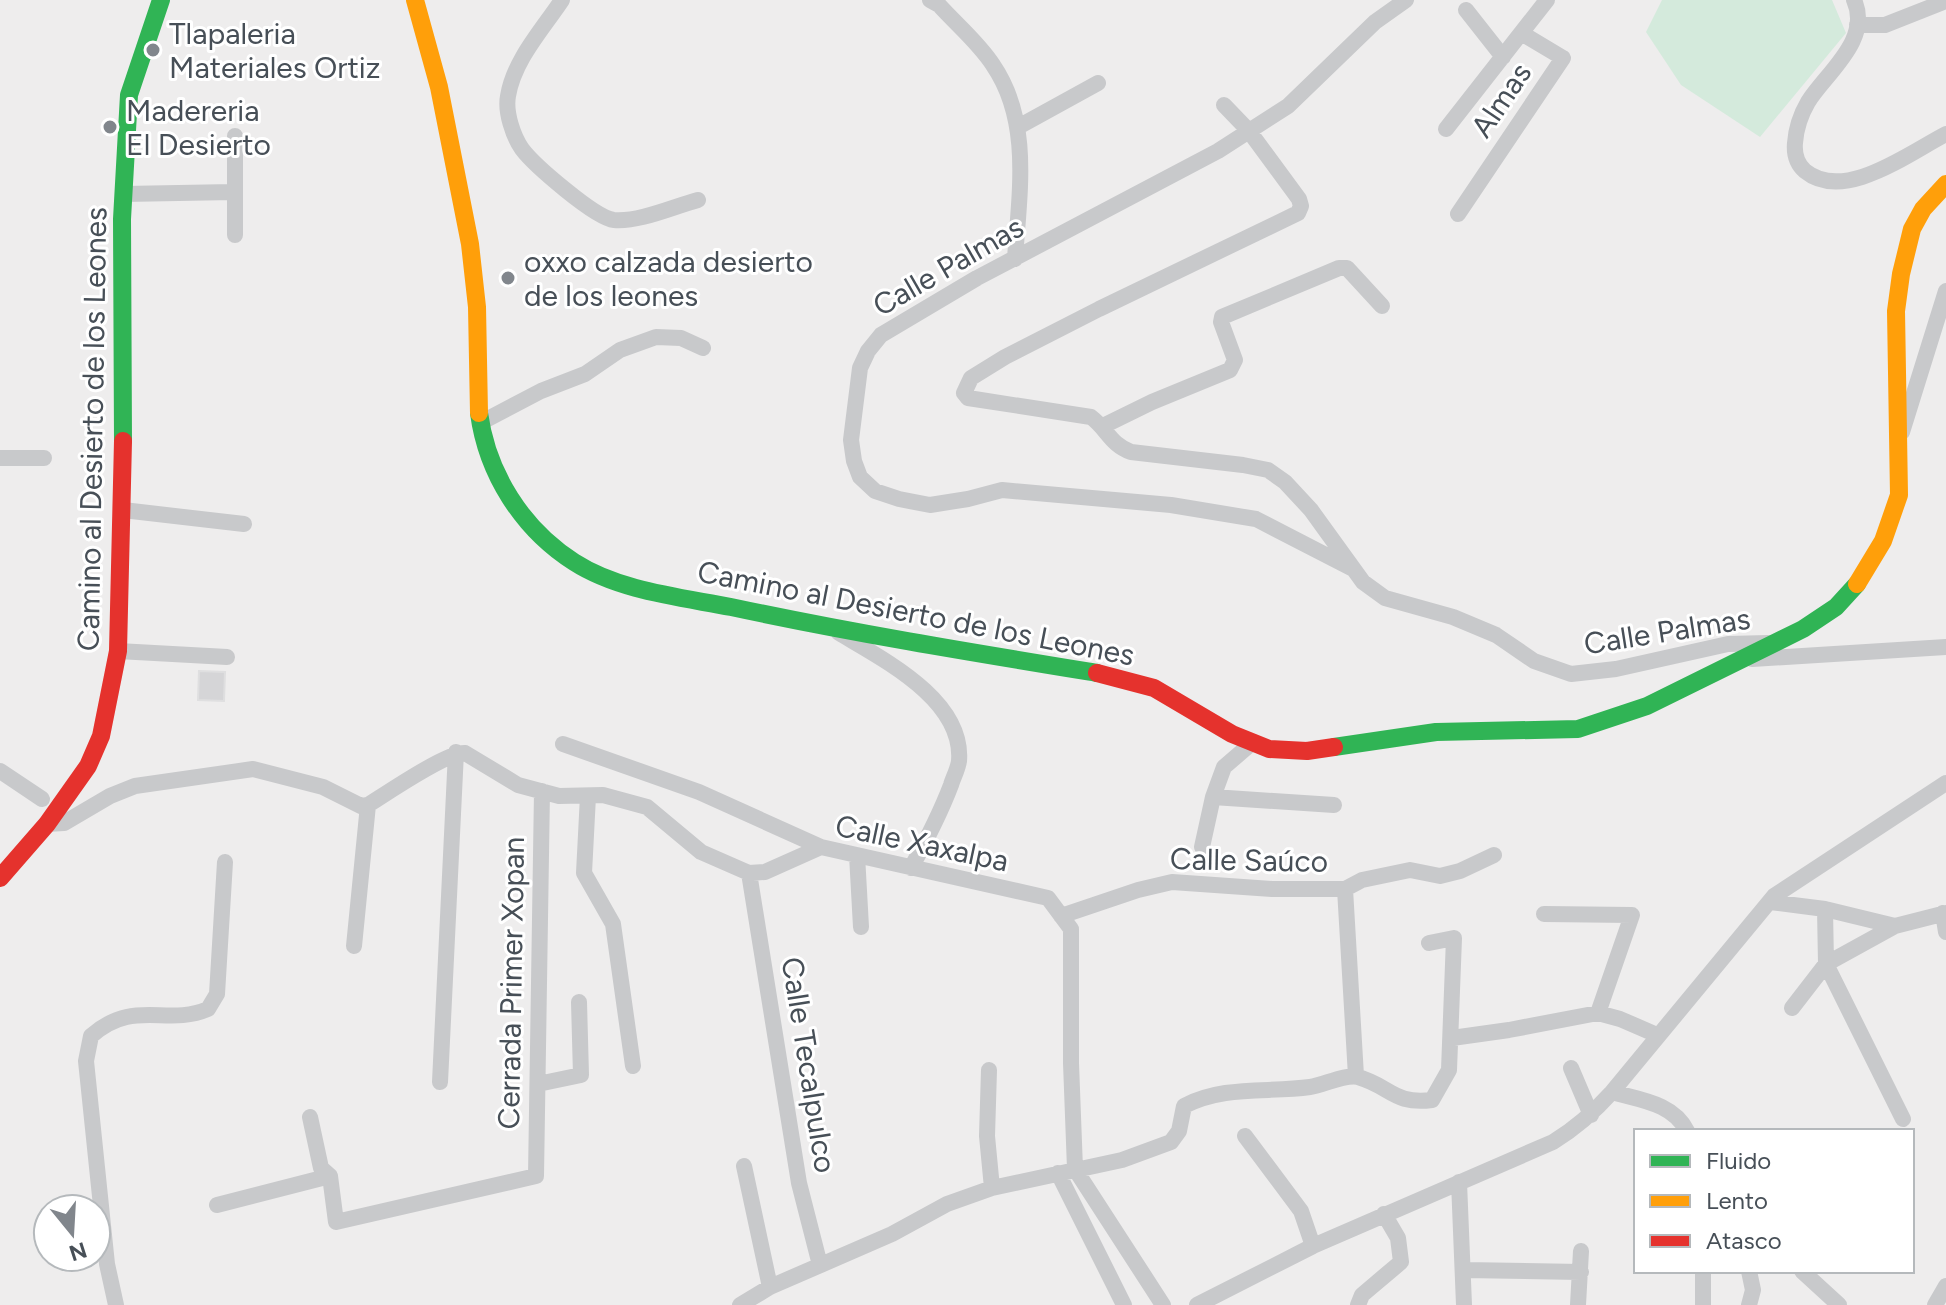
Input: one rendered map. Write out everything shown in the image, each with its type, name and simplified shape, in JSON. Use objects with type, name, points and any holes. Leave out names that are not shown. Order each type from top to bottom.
[{"type":"main road","name":"Camino al Desierto de los Leones","points":[[0,878],[47,824],[88,766],[96,747],[118,651],[123,510],[124,362],[121,305],[129,95],[161,0]]},
{"type":"main road","name":"Camino al Desierto de los Leones","points":[[415,0],[438,83],[461,190],[477,306],[476,388],[480,423],[500,479],[526,522],[555,549],[579,565],[652,590],[834,630],[1112,675],[1154,688],[1232,734],[1269,749],[1307,751],[1436,732],[1578,729],[1647,706],[1777,643],[1836,607],[1852,591],[1883,541],[1899,495],[1896,311],[1901,274],[1912,229],[1923,209],[1946,184]]},
{"type":"street","points":[[562,0],[517,67],[508,99],[509,113],[523,149],[599,216],[613,220],[646,215],[698,200]]},
{"type":"street","points":[[930,0],[939,5],[993,63],[1010,94],[1018,127],[1020,170],[1015,259]]},
{"type":"street","points":[[1249,131],[1288,106],[1375,22],[1406,0]]},
{"type":"street","points":[[1446,129],[1547,0]]},
{"type":"street","points":[[1854,0],[1857,25],[1844,56],[1808,103],[1797,128],[1795,157],[1803,169],[1815,177],[1835,182],[1856,180],[1946,134]]},
{"type":"street","points":[[1857,25],[1885,25],[1946,1]]},
{"type":"street","points":[[1466,10],[1503,57]]},
{"type":"street","name":"Almas","points":[[1458,214],[1563,58],[1523,34]]},
{"type":"street","points":[[1018,127],[1098,83]]},
{"type":"street","name":"Calle Palmas","points":[[1224,105],[1249,131],[1299,199],[1301,206],[1298,213],[1005,357],[971,378],[964,393],[977,401],[1091,417],[1103,426],[1115,446],[1131,452],[1268,470],[1285,482],[1311,510],[1363,582],[1385,598],[1453,617],[1496,635],[1534,661],[1571,674],[1616,669],[1728,644],[1777,643]]},
{"type":"street","name":"Calle Palmas","points":[[1249,131],[1185,170],[1085,219],[881,335],[860,368],[851,440],[854,461],[860,477],[875,491],[930,505],[1002,490],[1171,505],[1256,519],[1354,570]]},
{"type":"street","points":[[235,136],[235,235]]},
{"type":"street","points":[[124,194],[233,192]]},
{"type":"street","points":[[1103,426],[1230,370],[1235,360],[1223,329],[1222,317],[1339,268],[1347,268],[1382,306]]},
{"type":"street","points":[[1899,441],[1946,291]]},
{"type":"street","points":[[480,423],[541,391],[585,374],[636,343],[656,337],[681,338],[703,348]]},
{"type":"street","points":[[0,458],[44,458]]},
{"type":"street","points":[[123,510],[244,524]]},
{"type":"street","points":[[834,630],[890,664],[937,700],[953,727],[959,761],[941,813],[911,868]]},
{"type":"street","points":[[1742,660],[1946,647]]},
{"type":"street","points":[[118,651],[227,657]]},
{"type":"street","points":[[1202,847],[1213,797],[1224,767],[1253,742]]},
{"type":"street","points":[[563,744],[699,792],[821,847]]},
{"type":"street","points":[[47,824],[64,823],[110,796],[135,786],[253,769],[323,787],[361,806],[368,805],[456,752],[472,756],[518,785],[559,796],[603,795],[647,807],[701,852],[749,873]]},
{"type":"street","points":[[440,1082],[456,752]]},
{"type":"street","points":[[0,771],[42,799]]},
{"type":"street","points":[[1197,1305],[1313,1246],[1553,1142],[1591,1115],[1612,1092],[1770,902],[1844,848],[1946,783]]},
{"type":"street","name":"Cerrada Primer Xopan","points":[[330,1176],[336,1222],[536,1176],[542,791]]},
{"type":"street","points":[[588,796],[584,873],[613,924],[633,1066]]},
{"type":"street","points":[[1213,797],[1334,805]]},
{"type":"street","points":[[354,946],[368,805]]},
{"type":"street","name":"Calle Xaxalpa","points":[[749,873],[765,872],[821,847],[1048,898],[1061,916]]},
{"type":"street","points":[[857,855],[861,927]]},
{"type":"street","name":"Calle Saúco","points":[[1061,916],[1172,882],[1272,889],[1345,889],[1362,880],[1410,870],[1440,876],[1460,871],[1494,855]]},
{"type":"street","points":[[116,1305],[107,1264],[86,1061],[91,1036],[113,1020],[139,1014],[191,1015],[208,1009],[217,994],[225,862]]},
{"type":"street","name":"Calle Tecalpulco","points":[[749,873],[799,1183],[820,1265]]},
{"type":"street","points":[[1345,889],[1356,1076]]},
{"type":"street","points":[[1770,902],[1825,909],[1895,926]]},
{"type":"street","points":[[1825,909],[1826,964],[1903,1119]]},
{"type":"street","points":[[1792,1008],[1826,964],[1895,926],[1944,913],[1946,932]]},
{"type":"street","points":[[1544,914],[1632,915],[1598,1013]]},
{"type":"street","points":[[1061,916],[1071,929],[1075,1169],[1163,1305]]},
{"type":"street","points":[[740,1305],[770,1287],[892,1234],[947,1204],[992,1188],[1122,1160],[1171,1142],[1179,1131],[1184,1106],[1197,1099],[1238,1090],[1309,1087],[1356,1076],[1412,1102],[1432,1100],[1449,1070],[1454,938],[1429,943]]},
{"type":"street","points":[[538,1084],[581,1075],[579,1002]]},
{"type":"street","points":[[1452,1038],[1598,1013],[1657,1035]]},
{"type":"street","points":[[1571,1068],[1591,1115]]},
{"type":"street","points":[[989,1070],[987,1136],[992,1188]]},
{"type":"street","points":[[1612,1092],[1672,1111],[1686,1129]]},
{"type":"street","points":[[310,1117],[321,1168],[330,1176]]},
{"type":"street","points":[[1245,1136],[1301,1211],[1313,1246]]},
{"type":"street","points":[[744,1166],[770,1287]]},
{"type":"street","points":[[1058,1173],[1124,1305]]},
{"type":"street","points":[[217,1205],[330,1176]]},
{"type":"street","points":[[1459,1182],[1464,1305]]},
{"type":"street","points":[[1358,1305],[1362,1295],[1401,1262],[1398,1238],[1384,1214]]},
{"type":"street","points":[[1578,1305],[1581,1251]]},
{"type":"street","points":[[1464,1270],[1581,1272]]},
{"type":"street","points":[[1703,1273],[1703,1305]]},
{"type":"street","points":[[1749,1273],[1753,1290],[1749,1305]]},
{"type":"street","points":[[1804,1273],[1839,1305]]},
{"type":"street","points":[[1225,1305],[1240,1283]]},
{"type":"street","points":[[1935,1305],[1946,1286]]},
{"type":"green space","points":[[1662,0],[1832,0],[1846,33],[1760,137],[1681,85],[1646,32]]},
{"type":"building","points":[[199,671],[225,672],[224,701],[198,700]]},
{"type":"traffic: fast","points":[[123,441],[122,219],[129,95],[161,0]]},
{"type":"traffic: fast","points":[[479,413],[490,457],[510,498],[523,516],[555,549],[610,580],[650,592],[822,625],[1097,673]]},
{"type":"traffic: fast","points":[[1334,747],[1436,732],[1578,729],[1647,706],[1803,629],[1836,607],[1857,584]]},
{"type":"traffic: slow","points":[[415,0],[439,87],[470,244],[477,307],[479,413]]},
{"type":"traffic: slow","points":[[1857,584],[1883,541],[1899,495],[1896,311],[1901,274],[1912,229],[1923,209],[1946,184]]},
{"type":"traffic: jam","points":[[0,878],[47,824],[88,766],[101,736],[118,651],[123,441]]},
{"type":"traffic: jam","points":[[1097,673],[1154,688],[1232,734],[1269,749],[1307,751],[1334,747]]},
{"type":"place","name":"Tlapaleria Materiales Ortiz","points":[[153,50]]},
{"type":"place","name":"Madereria El Desierto","points":[[110,127]]},
{"type":"place","name":"oxxo calzada desierto de los leones","points":[[508,278]]}]
